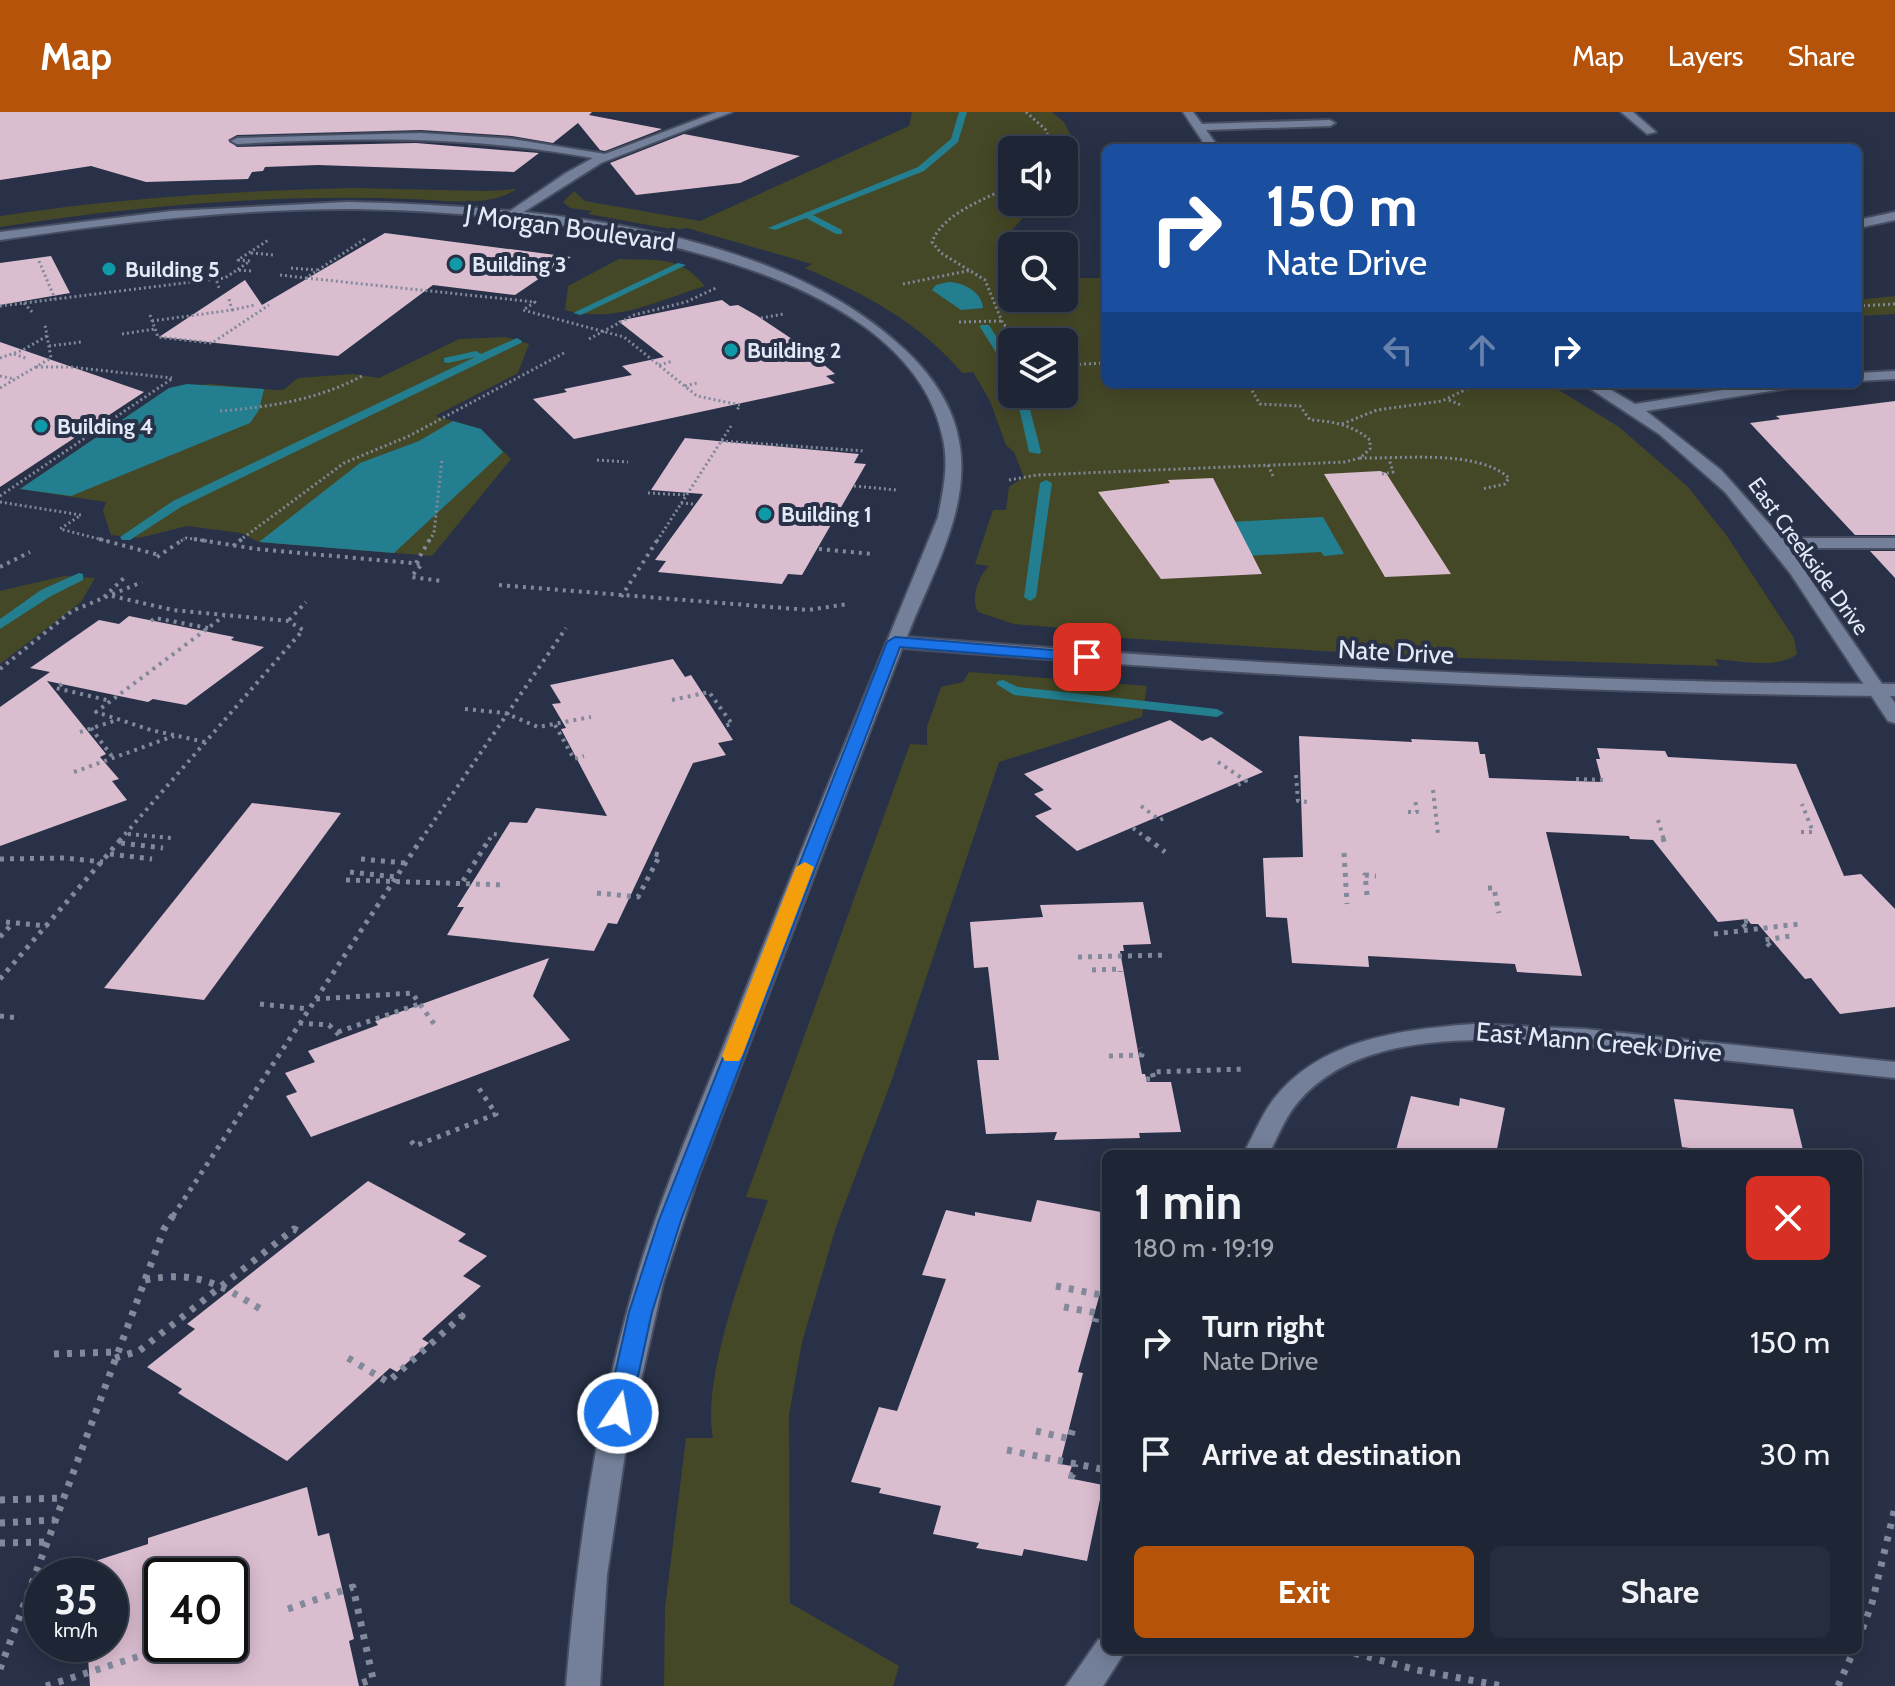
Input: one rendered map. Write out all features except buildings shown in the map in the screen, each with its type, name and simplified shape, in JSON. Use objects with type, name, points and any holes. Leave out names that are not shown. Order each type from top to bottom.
[{"type":"street","points":[[511,216],[570,175],[604,157],[727,112]]},
{"type":"street","points":[[1188,112],[1211,144]]},
{"type":"street","points":[[1626,112],[1651,132]]},
{"type":"street","points":[[1201,127],[1330,123]]},
{"type":"street","points":[[237,141],[418,134],[521,142],[604,157]]},
{"type":"street","points":[[644,142],[666,147]]},
{"type":"street","name":"J Morgan Boulevard","points":[[0,236],[155,216],[274,209],[396,208],[511,216],[639,234],[752,265],[802,285],[844,309],[910,360],[933,391],[945,415],[956,458],[955,480],[946,517],[689,1168],[649,1283],[633,1342],[608,1462],[591,1575],[583,1686]]},
{"type":"street","points":[[1862,223],[1895,216]]},
{"type":"street","points":[[1862,377],[1895,375]]},
{"type":"street","name":"East Creekside Drive","points":[[1597,388],[1632,409],[1704,463],[1740,498],[1886,690],[1895,717]]},
{"type":"street","points":[[1632,409],[1764,388]]},
{"type":"street","points":[[1776,543],[1895,543]]},
{"type":"street","name":"Nate Drive","points":[[895,642],[1165,664],[1433,681],[1886,690]]},
{"type":"street","name":"East Mann Creek Drive","points":[[1258,1150],[1272,1118],[1308,1080],[1355,1053],[1418,1035],[1511,1031],[1895,1070]]},
{"type":"street","points":[[1083,1686],[1107,1654]]},
{"type":"path","points":[[1026,112],[1045,129],[1048,136]]},
{"type":"path","points":[[998,193],[952,218],[934,234],[932,242],[941,253],[973,270],[988,283],[1001,321],[1010,328]]},
{"type":"path","points":[[306,278],[370,236]]},
{"type":"path","points":[[0,306],[225,278],[250,261],[238,260],[272,238]]},
{"type":"path","points":[[249,253],[274,255]]},
{"type":"path","points":[[38,258],[55,299]]},
{"type":"path","points":[[291,268],[317,270]]},
{"type":"path","points":[[237,270],[251,271]]},
{"type":"path","points":[[903,284],[973,270]]},
{"type":"path","points":[[280,275],[535,302],[523,310],[624,337],[697,396],[740,405],[737,410]]},
{"type":"path","points":[[363,283],[374,277]]},
{"type":"path","points":[[175,278],[178,284]]},
{"type":"path","points":[[216,279],[219,288]]},
{"type":"path","points":[[415,289],[425,282]]},
{"type":"path","points":[[114,286],[115,291]]},
{"type":"path","points":[[589,339],[640,313],[686,302],[723,286]]},
{"type":"path","points":[[468,295],[474,290]]},
{"type":"path","points":[[229,299],[232,310]]},
{"type":"path","points":[[24,303],[34,314]]},
{"type":"path","points":[[1862,306],[1895,304]]},
{"type":"path","points":[[152,321],[255,305]]},
{"type":"path","points":[[150,315],[158,337],[212,343],[269,305]]},
{"type":"path","points":[[761,318],[787,313]]},
{"type":"path","points":[[959,322],[1001,321]]},
{"type":"path","points":[[0,388],[51,358],[45,325]]},
{"type":"path","points":[[122,334],[155,329]]},
{"type":"path","points":[[0,358],[47,336]]},
{"type":"path","points":[[49,346],[81,342]]},
{"type":"path","points":[[634,344],[645,342]]},
{"type":"path","points":[[233,546],[344,463],[413,434],[564,353]]},
{"type":"path","points":[[13,354],[28,359]]},
{"type":"path","points":[[816,358],[829,355]]},
{"type":"path","points":[[659,365],[673,361]]},
{"type":"path","points":[[1078,365],[1102,363]]},
{"type":"path","points":[[0,499],[173,378],[70,367],[36,367]]},
{"type":"path","points":[[0,376],[15,379]]},
{"type":"path","points":[[220,411],[261,408],[321,394],[346,386],[362,376]]},
{"type":"path","points":[[685,386],[697,383]]},
{"type":"path","points":[[1250,388],[1260,404],[1298,405],[1310,420],[1342,424],[1361,432],[1370,440],[1370,449],[1360,458]]},
{"type":"path","points":[[1342,424],[1377,410],[1449,399],[1470,388]]},
{"type":"path","points":[[1443,394],[1463,406]]},
{"type":"path","points":[[692,405],[697,396]]},
{"type":"path","points":[[120,408],[129,409]]},
{"type":"path","points":[[621,597],[731,426]]},
{"type":"path","points":[[78,433],[91,434]]},
{"type":"path","points":[[721,441],[865,451]]},
{"type":"path","points":[[1009,480],[1037,475],[1330,465],[1360,458],[1476,461],[1499,467],[1507,473],[1509,478],[1505,484],[1482,489]]},
{"type":"path","points":[[416,563],[433,537],[442,459]]},
{"type":"path","points":[[1382,474],[1393,472],[1389,459]]},
{"type":"path","points":[[597,460],[628,462]]},
{"type":"path","points":[[42,461],[52,462]]},
{"type":"path","points":[[1268,465],[1273,476]]},
{"type":"path","points":[[701,473],[711,474]]},
{"type":"path","points":[[854,486],[897,490]]},
{"type":"path","points":[[648,493],[687,495]]},
{"type":"path","points":[[0,499],[81,515],[60,529],[158,556],[186,538],[233,546],[422,564],[411,577],[442,581]]},
{"type":"path","points":[[681,503],[694,504]]},
{"type":"path","points":[[819,549],[872,554]]},
{"type":"path","points":[[0,567],[30,552]]},
{"type":"path","points":[[103,598],[126,576]]},
{"type":"path","points":[[0,669],[72,611],[142,582]]},
{"type":"path","points":[[499,585],[808,610],[848,604]]},
{"type":"path","points":[[1,977],[302,632],[300,627],[288,621],[173,610],[112,596]]},
{"type":"path","points":[[288,621],[306,602]]},
{"type":"path","points":[[206,742],[174,736],[96,712],[224,615]]},
{"type":"path","points":[[151,621],[155,618],[209,629]]},
{"type":"path","points":[[0,1669],[164,1229],[505,713],[566,628]]},
{"type":"path","points":[[62,684],[56,688],[111,701]]},
{"type":"path","points":[[672,700],[709,692],[732,724],[723,726]]},
{"type":"path","points":[[465,709],[505,713],[533,726],[591,717]]},
{"type":"path","points":[[80,732],[118,720]]},
{"type":"path","points":[[555,725],[574,759],[584,756]]},
{"type":"path","points":[[91,728],[114,759]]},
{"type":"path","points":[[74,772],[174,736]]},
{"type":"path","points":[[1218,762],[1246,781],[1238,785]]},
{"type":"path","points":[[1296,775],[1298,801],[1308,802]]},
{"type":"path","points":[[1576,779],[1605,780]]},
{"type":"path","points":[[1433,790],[1438,834]]},
{"type":"path","points":[[1408,812],[1417,812],[1415,799]]},
{"type":"path","points":[[1801,832],[1813,832],[1802,804]]},
{"type":"path","points":[[1141,806],[1160,820],[1166,817]]},
{"type":"path","points":[[1658,820],[1665,845]]},
{"type":"path","points":[[1133,828],[1165,852]]},
{"type":"path","points":[[127,834],[171,838]]},
{"type":"path","points":[[463,881],[493,834],[502,835]]},
{"type":"path","points":[[120,843],[163,848]]},
{"type":"path","points":[[597,893],[638,897],[660,855],[651,853]]},
{"type":"path","points":[[1344,853],[1347,904]]},
{"type":"path","points":[[110,854],[152,859]]},
{"type":"path","points":[[0,859],[103,862]]},
{"type":"path","points":[[361,859],[405,863]]},
{"type":"path","points":[[350,872],[394,881]]},
{"type":"path","points":[[1367,895],[1365,875],[1376,876]]},
{"type":"path","points":[[346,880],[463,881],[506,885]]},
{"type":"path","points":[[1488,888],[1494,888],[1499,913]]},
{"type":"path","points":[[1748,921],[1741,922],[1748,930]]},
{"type":"path","points":[[0,937],[10,922],[47,926]]},
{"type":"path","points":[[1714,934],[1799,924]]},
{"type":"path","points":[[1770,946],[1764,940],[1791,936]]},
{"type":"path","points":[[1078,957],[1168,955]]},
{"type":"path","points":[[1092,970],[1120,969],[1120,972]]},
{"type":"path","points":[[315,999],[412,993],[437,1028]]},
{"type":"path","points":[[260,1004],[309,1009]]},
{"type":"path","points":[[299,1023],[333,1025],[340,1035],[419,1004]]},
{"type":"path","points":[[0,1016],[20,1018]]},
{"type":"path","points":[[1109,1056],[1142,1055],[1140,1048]]},
{"type":"path","points":[[1146,1079],[1154,1079],[1152,1072],[1246,1069]]},
{"type":"path","points":[[411,1141],[415,1146],[496,1114],[478,1087]]},
{"type":"path","points":[[54,1354],[116,1355],[139,1351],[294,1229],[302,1233]]},
{"type":"path","points":[[144,1280],[173,1273],[190,1274],[223,1286],[262,1310]]},
{"type":"path","points":[[1056,1286],[1102,1295]]},
{"type":"path","points":[[1064,1307],[1097,1313],[1095,1322]]},
{"type":"path","points":[[348,1358],[388,1382],[462,1316],[453,1311]]},
{"type":"path","points":[[1036,1431],[1070,1439],[1073,1428]]},
{"type":"path","points":[[1007,1450],[1102,1469]]},
{"type":"path","points":[[1069,1475],[1072,1476],[1075,1463]]},
{"type":"path","points":[[0,1500],[63,1498]]},
{"type":"path","points":[[1862,1630],[1872,1603],[1895,1508]]},
{"type":"path","points":[[0,1523],[55,1520]]},
{"type":"path","points":[[0,1543],[48,1542]]},
{"type":"path","points":[[288,1609],[353,1587],[373,1679],[359,1684]]},
{"type":"path","points":[[1357,1654],[1428,1673],[1502,1686]]},
{"type":"path","points":[[1838,1686],[1852,1654]]},
{"type":"path","points":[[46,1686],[73,1682],[143,1655]]},
{"type":"shaded area","points":[[912,112],[1052,112],[1064,122],[1071,136],[998,136],[998,216],[1025,216],[1010,232],[998,232],[998,312],[1078,312],[1078,278],[1102,278],[1102,388],[1556,388],[1619,427],[1688,487],[1727,536],[1794,638],[1797,654],[1769,663],[1715,659],[1719,666],[1399,656],[1076,635],[1077,629],[1014,624],[978,612],[976,588],[989,566],[975,564],[993,510],[1006,510],[1009,487],[1024,477],[1014,452],[1006,445],[990,401],[973,372],[962,373],[928,339],[890,311],[805,268],[812,264],[687,228],[676,230],[588,214],[592,211],[570,208],[563,202],[574,191],[585,201],[700,221],[909,126]]},
{"type":"shaded area","points":[[351,188],[517,189],[479,201],[360,198],[258,200],[155,207],[0,227],[0,216],[88,204],[219,193]]},
{"type":"shaded area","points":[[619,259],[676,264],[705,286],[619,313],[584,314],[565,310],[568,286]]},
{"type":"shaded area","points":[[948,282],[971,289],[979,297],[983,308],[961,310],[932,290],[936,285]]},
{"type":"shaded area","points":[[1895,296],[1895,314],[1862,316],[1862,300]]},
{"type":"shaded area","points":[[506,337],[529,344],[518,373],[435,416],[481,429],[511,459],[432,556],[259,542],[241,533],[187,526],[139,538],[111,535],[103,511],[106,502],[20,489],[169,388],[210,384],[283,390],[298,378],[353,374],[379,378],[459,339]]},
{"type":"shaded area","points":[[187,384],[264,389],[259,410],[250,423],[71,496],[20,489],[169,388]]},
{"type":"shaded area","points":[[453,421],[481,429],[503,452],[394,553],[259,542],[360,463],[419,441]]},
{"type":"shaded area","points":[[1323,517],[1344,554],[1324,556],[1321,552],[1205,558],[1190,524]]},
{"type":"shaded area","points":[[64,576],[95,578],[81,602],[0,664],[0,591]]},
{"type":"shaded area","points":[[969,672],[1147,686],[1142,717],[999,762],[890,1085],[836,1227],[802,1342],[789,1415],[790,1603],[899,1666],[893,1686],[664,1686],[665,1608],[686,1438],[713,1438],[711,1413],[720,1352],[738,1285],[768,1200],[746,1197],[910,744],[927,745],[927,727],[941,687],[963,682]]},
{"type":"waterway","points":[[806,215],[921,169],[955,140],[963,112]]},
{"type":"waterway","points":[[772,228],[806,215]]},
{"type":"waterway","points":[[806,215],[839,232]]},
{"type":"waterway","points":[[578,313],[681,265]]},
{"type":"waterway","points":[[985,327],[998,348]]},
{"type":"waterway","points":[[126,537],[177,504],[517,341]]},
{"type":"waterway","points":[[448,360],[476,354]]},
{"type":"waterway","points":[[1024,408],[1035,452]]},
{"type":"waterway","points":[[1030,597],[1046,483]]},
{"type":"waterway","points":[[0,625],[46,593],[79,577]]},
{"type":"waterway","points":[[1003,684],[1014,691],[1217,713]]},
{"type":"slow traffic","points":[[732,1056],[805,867]]},
{"type":"place","name":"Building 3","points":[[456,264]]},
{"type":"place","name":"Building 5","points":[[109,269]]},
{"type":"place","name":"Building 2","points":[[731,350]]},
{"type":"place","name":"Building 4","points":[[41,426]]},
{"type":"place","name":"Building 1","points":[[765,514]]},
{"type":"route","points":[[618,1413],[641,1312],[670,1220],[895,642],[1087,657]]}]
